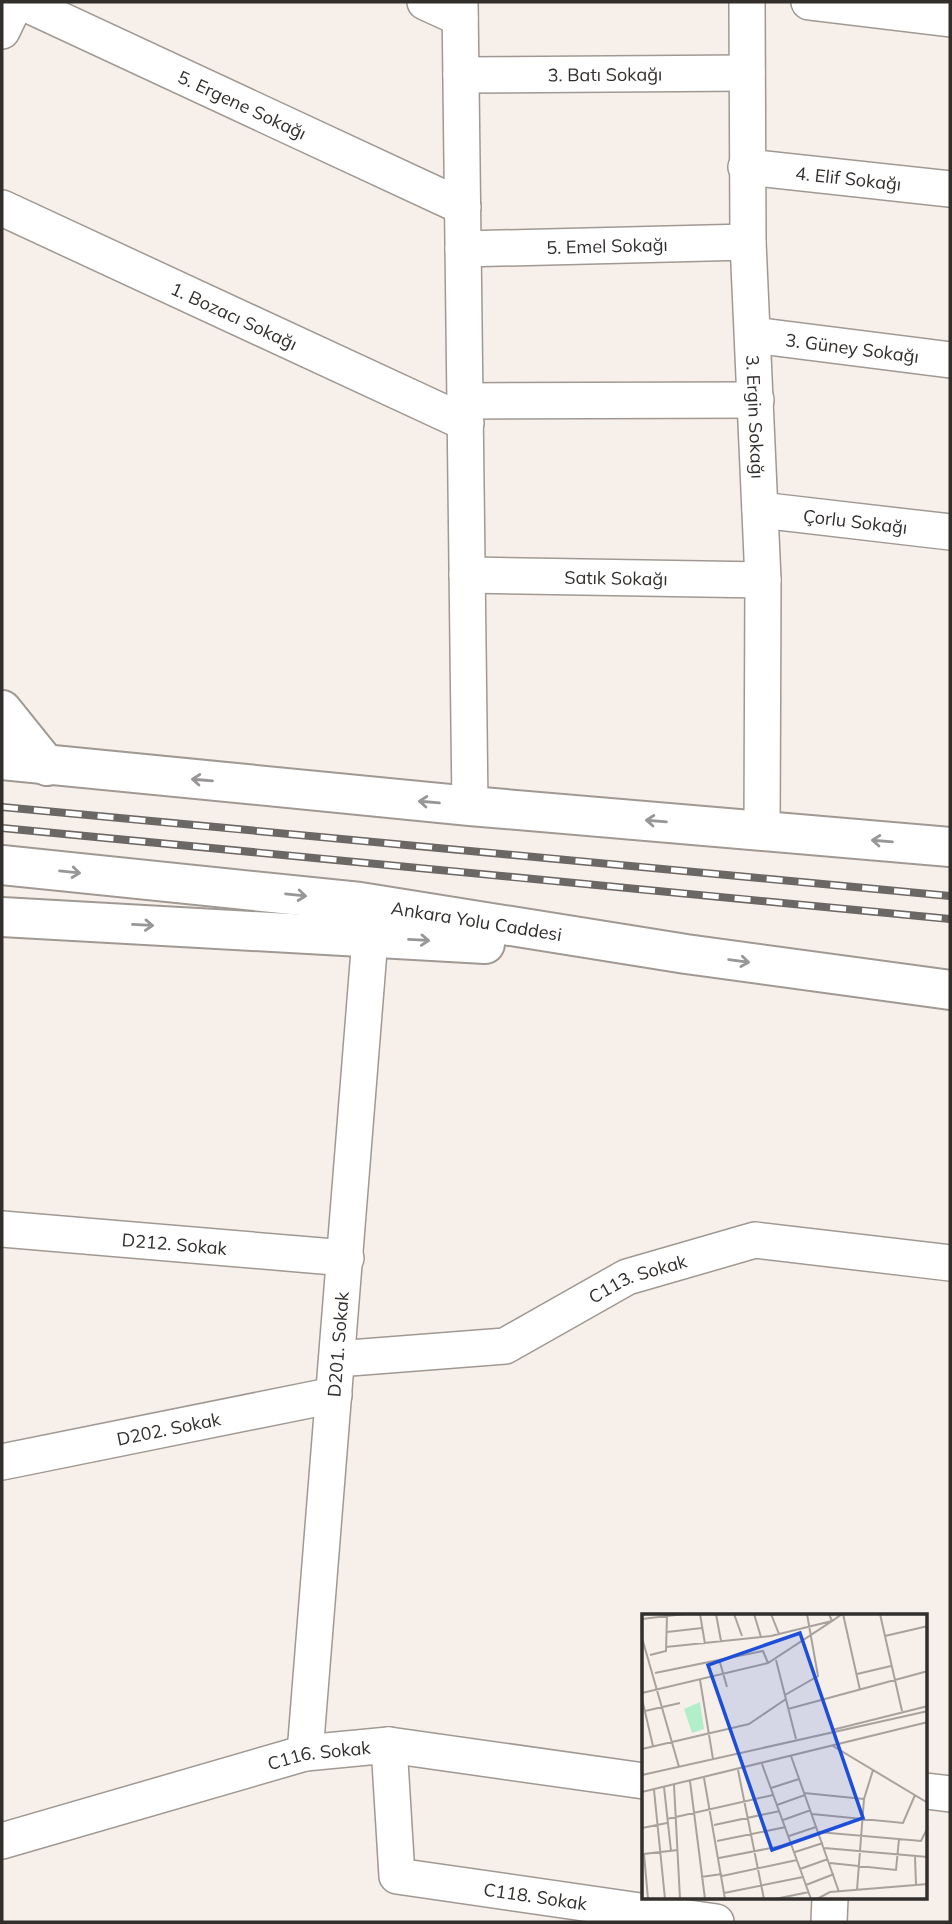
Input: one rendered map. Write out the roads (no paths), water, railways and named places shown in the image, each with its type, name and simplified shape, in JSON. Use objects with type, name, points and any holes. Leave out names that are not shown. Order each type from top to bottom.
[{"type":"main road","points":[[2,710],[47,765]]},
{"type":"main road","points":[[2,760],[470,806],[950,847]]},
{"type":"main road","name":"Ankara Yolu Caddesi","points":[[2,865],[360,902],[686,954],[950,990]]},
{"type":"main road","points":[[2,917],[686,954]]},
{"type":"street","points":[[2,31],[16,2]]},
{"type":"street","name":"5. Ergene Sokağı","points":[[22,2],[463,207]]},
{"type":"street","points":[[425,2],[460,10],[470,806]]},
{"type":"street","name":"3. Ergin Sokağı","points":[[747,2],[748,242],[763,580],[762,830]]},
{"type":"street","points":[[809,2],[950,19]]},
{"type":"street","name":"3. Batı Sokağı","points":[[461,75],[747,73]]},
{"type":"street","name":"4. Elif Sokağı","points":[[746,167],[950,189]]},
{"type":"street","name":"1. Bozacı Sokağı","points":[[2,208],[466,412],[756,400]]},
{"type":"street","name":"5. Emel Sokağı","points":[[463,249],[748,242]]},
{"type":"street","name":"3. Güney Sokağı","points":[[753,335],[950,360]]},
{"type":"street","name":"Çorlu Sokağı","points":[[760,510],[950,532]]},
{"type":"street","name":"Satık Sokağı","points":[[467,575],[763,580]]},
{"type":"street","name":"D201. Sokak","points":[[305,1753],[370,938]]},
{"type":"street","name":"D212. Sokak","points":[[2,1229],[346,1258]]},
{"type":"street","name":"C113. Sokak","points":[[337,1359],[505,1346],[627,1277],[755,1240],[950,1263]]},
{"type":"street","name":"D202. Sokak","points":[[2,1462],[334,1395]]},
{"type":"street","name":"C116. Sokak","points":[[2,1841],[305,1753],[388,1745],[642,1781]]},
{"type":"street","name":"C118. Sokak","points":[[388,1745],[397,1876],[716,1922]]},
{"type":"street","points":[[928,1791],[950,1794]]},
{"type":"street","points":[[829,1922],[831,1899]]},
{"type":"railway","points":[[2,807],[950,896]]},
{"type":"railway","points":[[2,828],[950,919]]}]
